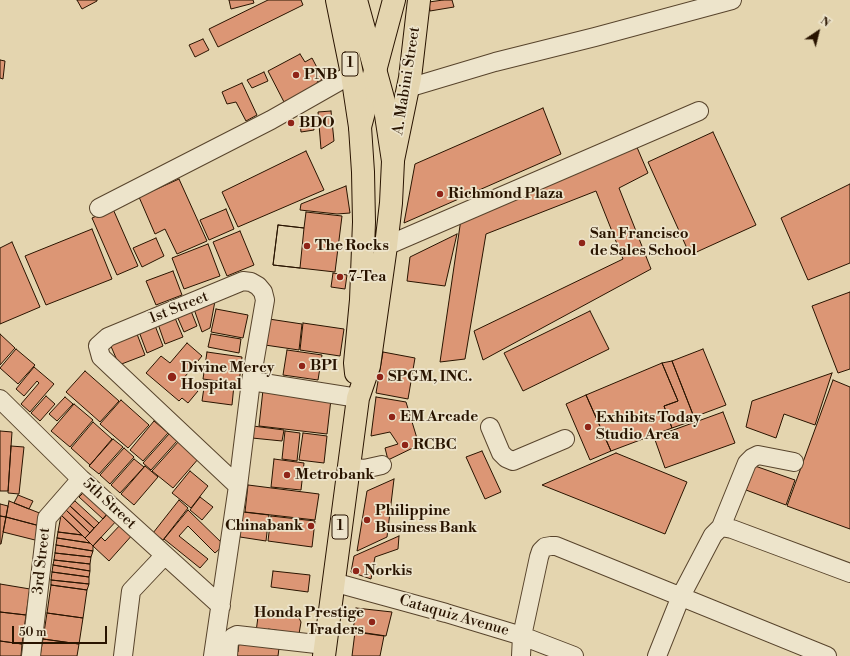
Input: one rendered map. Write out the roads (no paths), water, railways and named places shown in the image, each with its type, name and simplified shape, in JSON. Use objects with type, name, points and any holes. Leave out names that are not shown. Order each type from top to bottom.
[{"type":"main road","name":"1","points":[[337,0],[352,74],[360,128],[363,172],[364,222],[361,300],[355,364],[358,398]]},
{"type":"main road","name":"1","points":[[324,650],[358,398],[369,366],[391,202],[393,161],[384,102],[356,0]]},
{"type":"main road","name":"A. Mabini Street","points":[[360,128],[394,0]]},
{"type":"main road","name":"A. Mabini Street","points":[[393,161],[408,88],[419,0]]},
{"type":"street","points":[[408,88],[495,62],[732,0]]},
{"type":"street","points":[[99,208],[271,120],[352,74]]},
{"type":"street","points":[[386,246],[699,111]]},
{"type":"street","name":"1st Street","points":[[213,656],[238,486],[251,381],[265,300],[263,292],[258,286],[251,282],[243,281],[108,337],[98,346],[101,357],[238,486]]},
{"type":"street","points":[[251,381],[358,398]]},
{"type":"street","name":"5th Street","points":[[0,399],[81,479],[164,556],[221,606]]},
{"type":"street","points":[[490,427],[501,453],[506,458],[514,460],[565,439]]},
{"type":"street","points":[[657,656],[681,596],[713,535],[721,528],[747,462],[758,455],[794,462]]},
{"type":"street","points":[[348,467],[364,469],[382,465]]},
{"type":"street","name":"3rd Street","points":[[31,656],[47,518],[81,479]]},
{"type":"street","points":[[721,528],[732,529],[850,572]]},
{"type":"street","points":[[521,656],[522,636],[539,557],[541,551],[545,547],[556,546],[827,656]]},
{"type":"street","points":[[123,656],[131,591],[164,556]]},
{"type":"street","name":"Cataquiz Avenue","points":[[333,582],[446,613],[522,636],[574,656]]},
{"type":"street","points":[[228,656],[229,642],[237,635],[286,648],[324,650]]},
{"type":"place","name":"PNB","points":[[296,75]]},
{"type":"place","name":"BDO","points":[[291,123]]},
{"type":"place","name":"Richmond Plaza","points":[[440,194]]},
{"type":"place","name":"San Francisco de Sales School","points":[[582,243]]},
{"type":"place","name":"The Rocks","points":[[307,246]]},
{"type":"place","name":"7-Tea","points":[[340,277]]},
{"type":"place","name":"BPI","points":[[302,366]]},
{"type":"place","name":"Divine Mercy Hospital","points":[[172,377]]},
{"type":"place","name":"SPGM, INC.","points":[[380,377]]},
{"type":"place","name":"EM Arcade","points":[[392,417]]},
{"type":"place","name":"Exhibits Today Studio Area","points":[[588,427]]},
{"type":"place","name":"RCBC","points":[[405,445]]},
{"type":"place","name":"Metrobank","points":[[287,475]]},
{"type":"place","name":"Philippine Business Bank","points":[[367,520]]},
{"type":"place","name":"Chinabank","points":[[311,526]]},
{"type":"place","name":"Norkis","points":[[356,571]]},
{"type":"place","name":"Honda Prestige Traders","points":[[372,622]]}]
